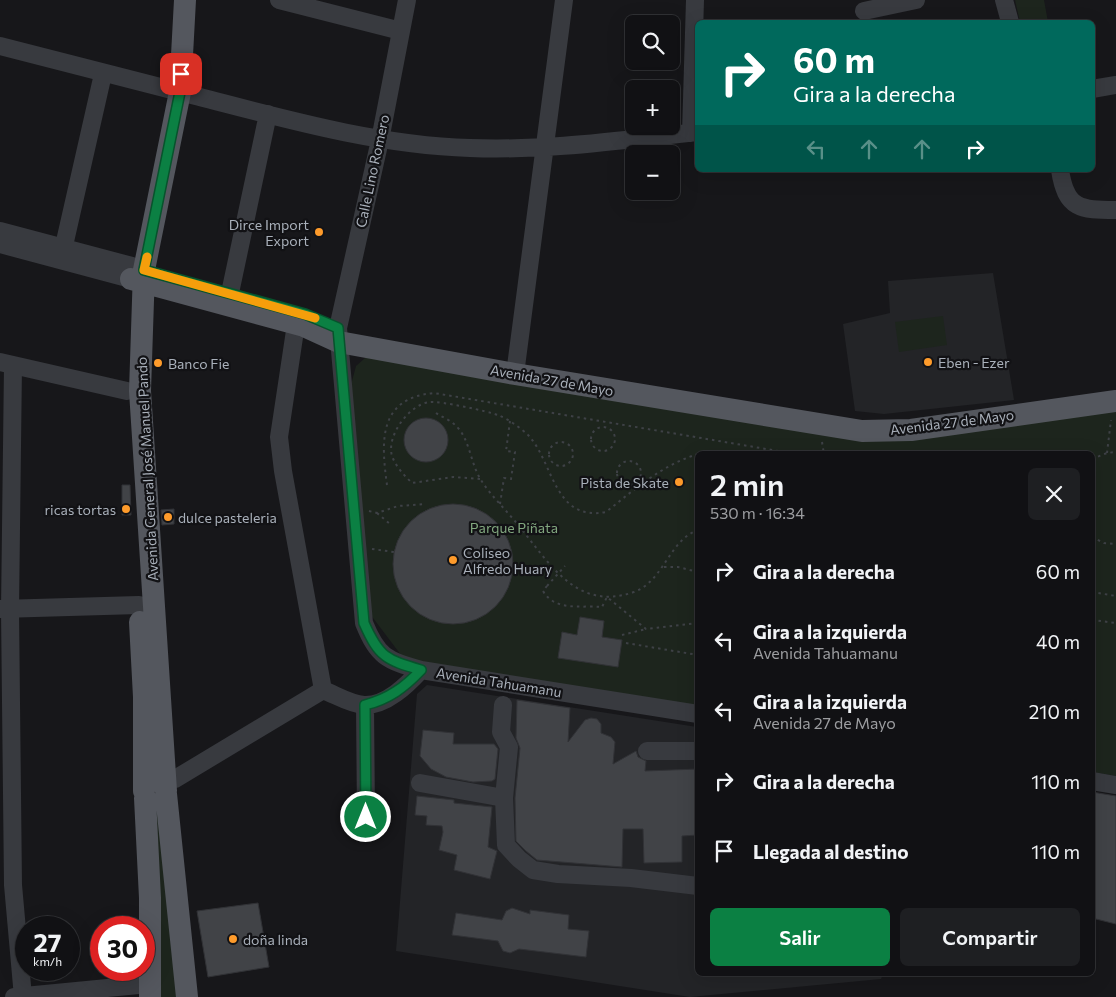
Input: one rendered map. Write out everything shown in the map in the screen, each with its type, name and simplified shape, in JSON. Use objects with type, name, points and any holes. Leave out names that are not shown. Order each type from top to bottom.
[{"type":"main road","name":"Avenida General José Manuel Pando","points":[[171,0],[174,91]]},
{"type":"main road","name":"Avenida General José Manuel Pando","points":[[185,0],[174,91],[137,275],[127,391],[144,697],[187,997]]},
{"type":"main road","name":"Avenida General José Manuel Pando","points":[[137,275],[157,791],[150,898],[149,990]]},
{"type":"main road","name":"Avenida 27 de Mayo","points":[[137,275],[230,292],[305,314],[339,335]]},
{"type":"main road","name":"Avenida 27 de Mayo","points":[[137,275],[296,324],[339,335],[862,431],[911,430],[1115,398]]},
{"type":"street","points":[[279,0],[401,31]]},
{"type":"street","name":"Calle Lino Romero","points":[[339,335],[407,0]]},
{"type":"street","points":[[516,367],[564,0]]},
{"type":"street","points":[[0,46],[103,74],[380,140],[469,148],[543,149],[694,132],[695,0]]},
{"type":"street","points":[[864,11],[916,0]]},
{"type":"street","points":[[1004,0],[1009,20]]},
{"type":"street","points":[[62,253],[103,74]]},
{"type":"street","points":[[1095,88],[1116,85]]},
{"type":"street","points":[[230,292],[268,114]]},
{"type":"street","points":[[1061,172],[1067,197],[1078,207],[1093,210],[1116,210]]},
{"type":"street","name":"Avenida 27 de Mayo","points":[[0,232],[137,275]]},
{"type":"street","name":"Avenida 27 de Mayo","points":[[0,244],[62,253]]},
{"type":"street","points":[[296,324],[279,437],[283,471],[323,690]]},
{"type":"street","name":"Avenida Tahuamanu","points":[[339,335],[364,623],[373,645],[390,662],[421,670],[695,714]]},
{"type":"street","points":[[23,997],[13,885],[6,841],[7,364],[127,391]]},
{"type":"street","points":[[5,610],[139,605]]},
{"type":"street","points":[[323,690],[346,701],[365,705],[390,696],[407,685],[421,670]]},
{"type":"street","points":[[157,791],[323,690]]},
{"type":"street","points":[[365,705],[366,817]]},
{"type":"street","points":[[503,705],[501,732],[509,747],[504,798],[506,844],[519,859],[533,870],[558,874],[631,878],[695,886]]},
{"type":"street","points":[[647,751],[695,751]]},
{"type":"street","points":[[1095,782],[1116,785]]},
{"type":"street","points":[[420,783],[504,798]]},
{"type":"street","points":[[14,997],[149,990]]},
{"type":"path","points":[[387,485],[383,455],[384,431],[390,417],[402,402],[420,394],[434,393],[778,451]]},
{"type":"path","points":[[1107,452],[1115,398]]},
{"type":"path","points":[[480,479],[452,477],[412,483],[400,472],[391,454],[395,430],[408,413],[430,402],[497,414],[510,421],[528,436],[560,493],[570,504],[582,512],[595,514],[606,512],[678,460],[695,455]]},
{"type":"path","points":[[436,413],[456,426],[467,443],[480,479],[557,574],[574,587],[590,594],[606,597],[636,591],[664,567],[688,533],[695,531]]},
{"type":"path","points":[[500,504],[504,478],[512,479],[515,452],[506,451],[510,421]]},
{"type":"path","points":[[603,427],[604,422]]},
{"type":"path","points":[[603,427],[613,432],[615,440],[610,449],[601,451],[594,447],[591,440],[596,429],[603,427]]},
{"type":"path","points":[[565,442],[571,447],[574,454],[567,465],[559,466],[552,462],[549,454],[554,444],[565,442]]},
{"type":"path","points":[[1095,458],[1107,452],[1116,452]]},
{"type":"path","points":[[633,461],[639,466],[640,478],[635,484],[627,485],[620,481],[617,474],[622,463],[633,461]]},
{"type":"path","points":[[546,466],[552,462]]},
{"type":"path","points":[[635,484],[637,488]]},
{"type":"path","points":[[361,510],[377,513],[398,506],[426,504]]},
{"type":"path","points":[[377,513],[390,524]]},
{"type":"path","points":[[1095,538],[1104,543],[1116,544]]},
{"type":"path","points":[[364,548],[394,552]]},
{"type":"path","points":[[565,566],[546,586],[543,591],[546,596],[555,602],[570,607],[602,607],[606,597]]},
{"type":"path","points":[[664,567],[678,567],[695,571]]},
{"type":"path","points":[[1095,592],[1116,596]]},
{"type":"path","points":[[606,597],[646,629]]},
{"type":"path","points":[[1095,620],[1116,623]]},
{"type":"path","points":[[622,635],[646,629],[695,623]]},
{"type":"path","points":[[626,643],[695,654]]},
{"type":"shaded area","name":"Eben - Ezer","points":[[993,273],[1014,400],[884,414],[855,411],[843,324],[890,313],[888,281]]},
{"type":"shaded area","points":[[427,685],[695,727],[695,976],[882,976],[881,979],[690,997],[396,951],[417,694]]},
{"type":"green space","points":[[1015,0],[1044,0],[1048,20],[1020,20]]},
{"type":"green space","points":[[943,316],[947,345],[899,352],[895,322]]},
{"type":"green space","name":"Parque Piñata","points":[[372,352],[820,430],[1116,403],[1116,776],[1095,772],[1095,451],[695,451],[695,707],[412,662],[401,655],[370,614],[351,385],[356,366]]},
{"type":"green space","points":[[161,811],[179,997],[159,997],[152,814]]},
{"type":"building","points":[[430,418],[442,424],[447,431],[447,449],[442,456],[435,461],[422,462],[414,459],[407,452],[404,436],[407,428],[414,421]]},
{"type":"building","points":[[122,485],[130,485],[131,515],[122,515]]},
{"type":"building","name":"Coliseo Alfredo Huary","points":[[453,504],[465,505],[476,509],[486,514],[495,522],[503,531],[508,541],[512,552],[512,576],[508,587],[503,597],[495,606],[486,614],[476,619],[465,623],[453,624],[441,623],[430,619],[420,614],[411,606],[403,597],[398,587],[394,576],[393,564],[394,552],[398,541],[403,531],[411,522],[420,514],[430,509],[441,505]]},
{"type":"building","name":"dulce pasteleria","points":[[174,509],[174,524],[162,525],[161,510]]},
{"type":"building","points":[[580,617],[604,621],[602,637],[622,640],[618,667],[558,658],[562,632],[577,635]]},
{"type":"building","points":[[517,700],[570,708],[568,742],[585,720],[597,719],[601,724],[601,733],[611,737],[615,742],[613,764],[636,751],[638,757],[646,761],[645,771],[695,769],[695,835],[682,836],[682,862],[644,863],[643,829],[623,829],[622,867],[537,860],[516,841],[515,798],[520,748],[516,738]]},
{"type":"building","points":[[423,730],[454,733],[453,744],[494,744],[498,749],[495,779],[492,781],[473,782],[446,777],[431,769],[420,756]]},
{"type":"building","points":[[1095,792],[1116,796],[1116,924],[1095,919]]},
{"type":"building","points":[[417,796],[454,800],[454,803],[492,807],[488,847],[497,851],[490,879],[454,870],[457,855],[439,850],[443,832],[442,826],[426,825],[427,816],[415,815]]},
{"type":"building","name":"doña linda","points":[[258,903],[269,967],[208,977],[197,911]]},
{"type":"building","points":[[512,908],[530,914],[530,910],[569,915],[568,929],[589,931],[586,957],[519,949],[510,953],[503,951],[498,941],[452,935],[456,913],[502,920],[506,911]]},
{"type":"slow traffic","points":[[147,257],[144,270],[315,318]]},
{"type":"place","name":"Dirce Import Export","points":[[319,232]]},
{"type":"place","name":"Eben - Ezer","points":[[928,362]]},
{"type":"place","name":"Banco Fie","points":[[158,363]]},
{"type":"place","name":"Pista de Skate","points":[[679,482]]},
{"type":"place","name":"ricas tortas","points":[[126,509]]},
{"type":"place","name":"dulce pasteleria","points":[[168,517]]},
{"type":"place","name":"Coliseo Alfredo Huary","points":[[453,560]]},
{"type":"place","name":"doña linda","points":[[233,939]]},
{"type":"route","points":[[181,74],[180,92],[144,270],[305,314],[338,328],[364,623],[373,645],[390,662],[421,670],[407,685],[390,696],[365,705],[366,817]]}]
